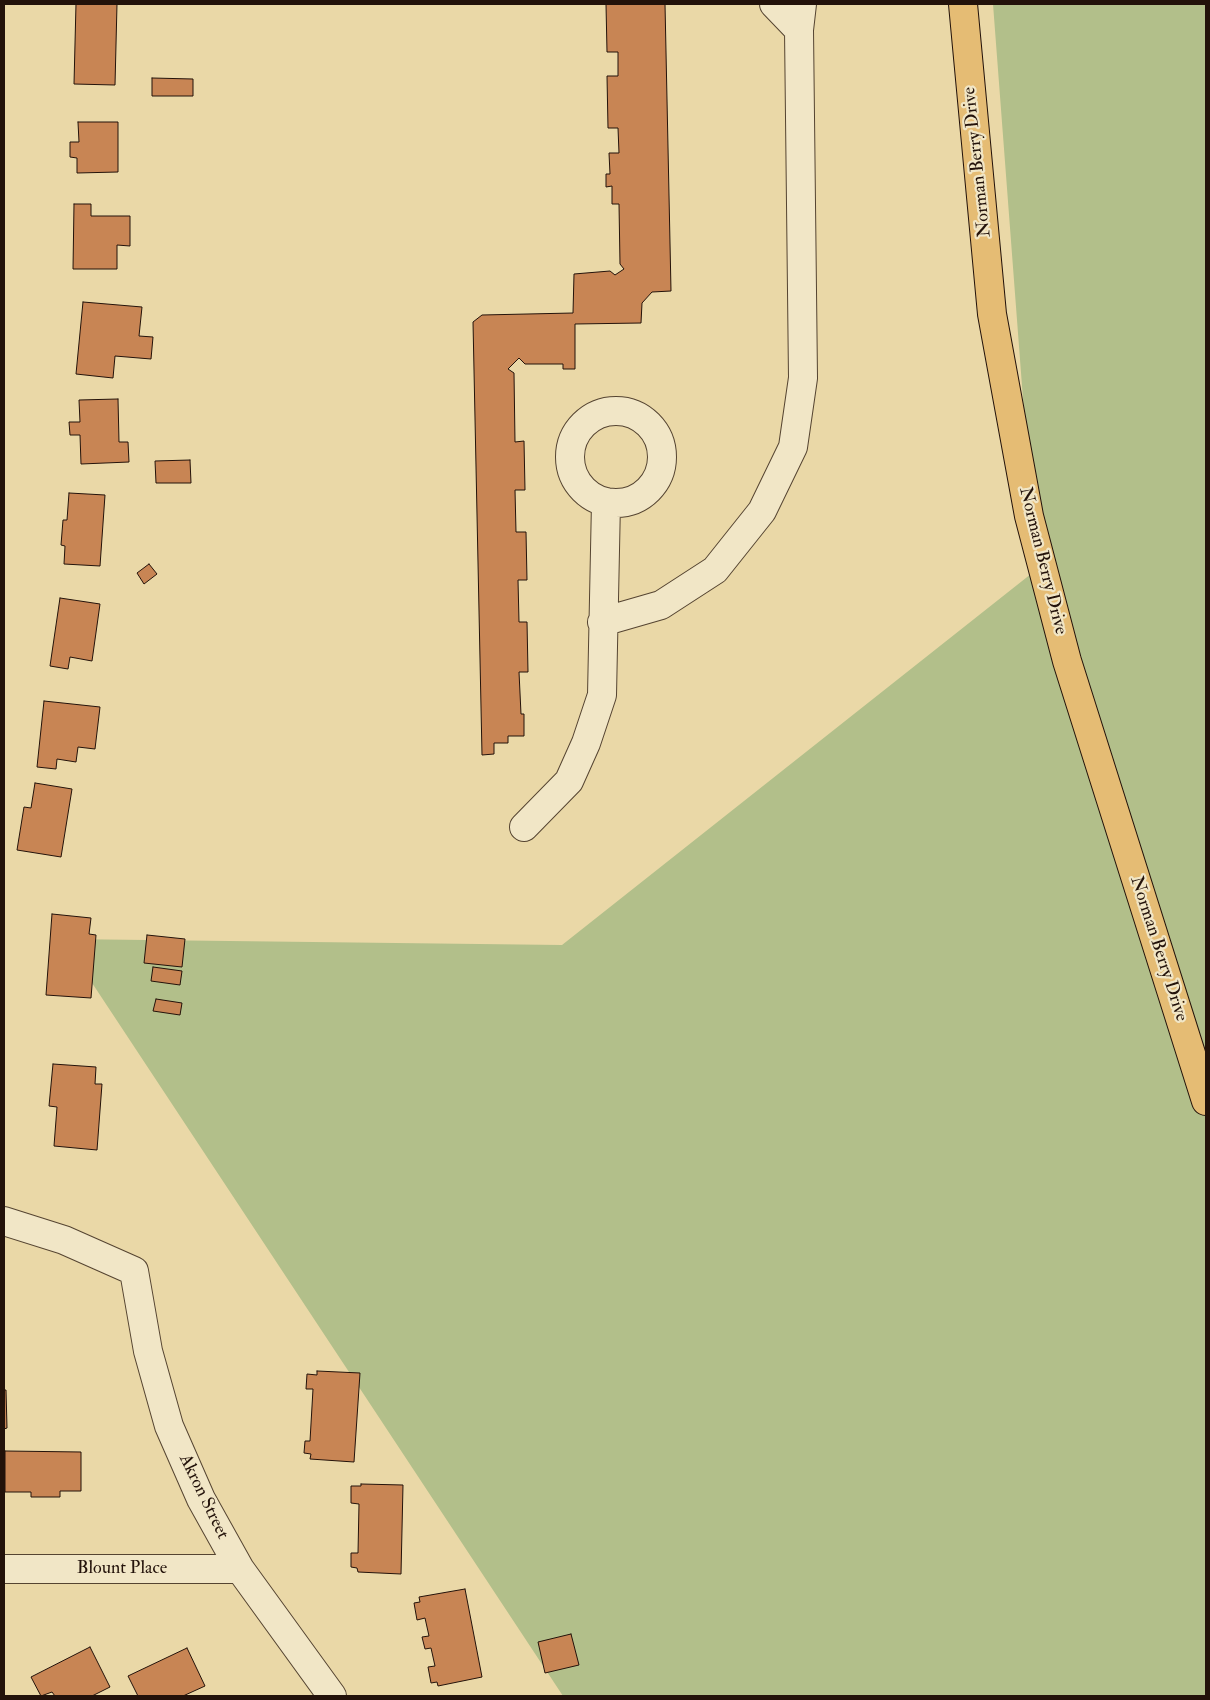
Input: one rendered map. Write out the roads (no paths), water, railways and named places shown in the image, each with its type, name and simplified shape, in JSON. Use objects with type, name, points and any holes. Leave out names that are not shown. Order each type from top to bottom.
[{"type":"main road","name":"Norman Berry Drive","points":[[963,4],[992,314],[1029,516],[1067,662],[1206,1101]]},
{"type":"street","points":[[602,622],[661,605],[715,570],[762,511],[792,447],[803,378],[800,17],[774,4]]},
{"type":"street","points":[[524,827],[569,781],[586,744],[602,695],[602,622],[606,502]]},
{"type":"street","name":"Akron Street","points":[[4,1221],[64,1240],[134,1271],[148,1351],[170,1426],[201,1499],[240,1569],[332,1696]]},
{"type":"street","name":"Blount Place","points":[[4,1569],[240,1569]]}]
